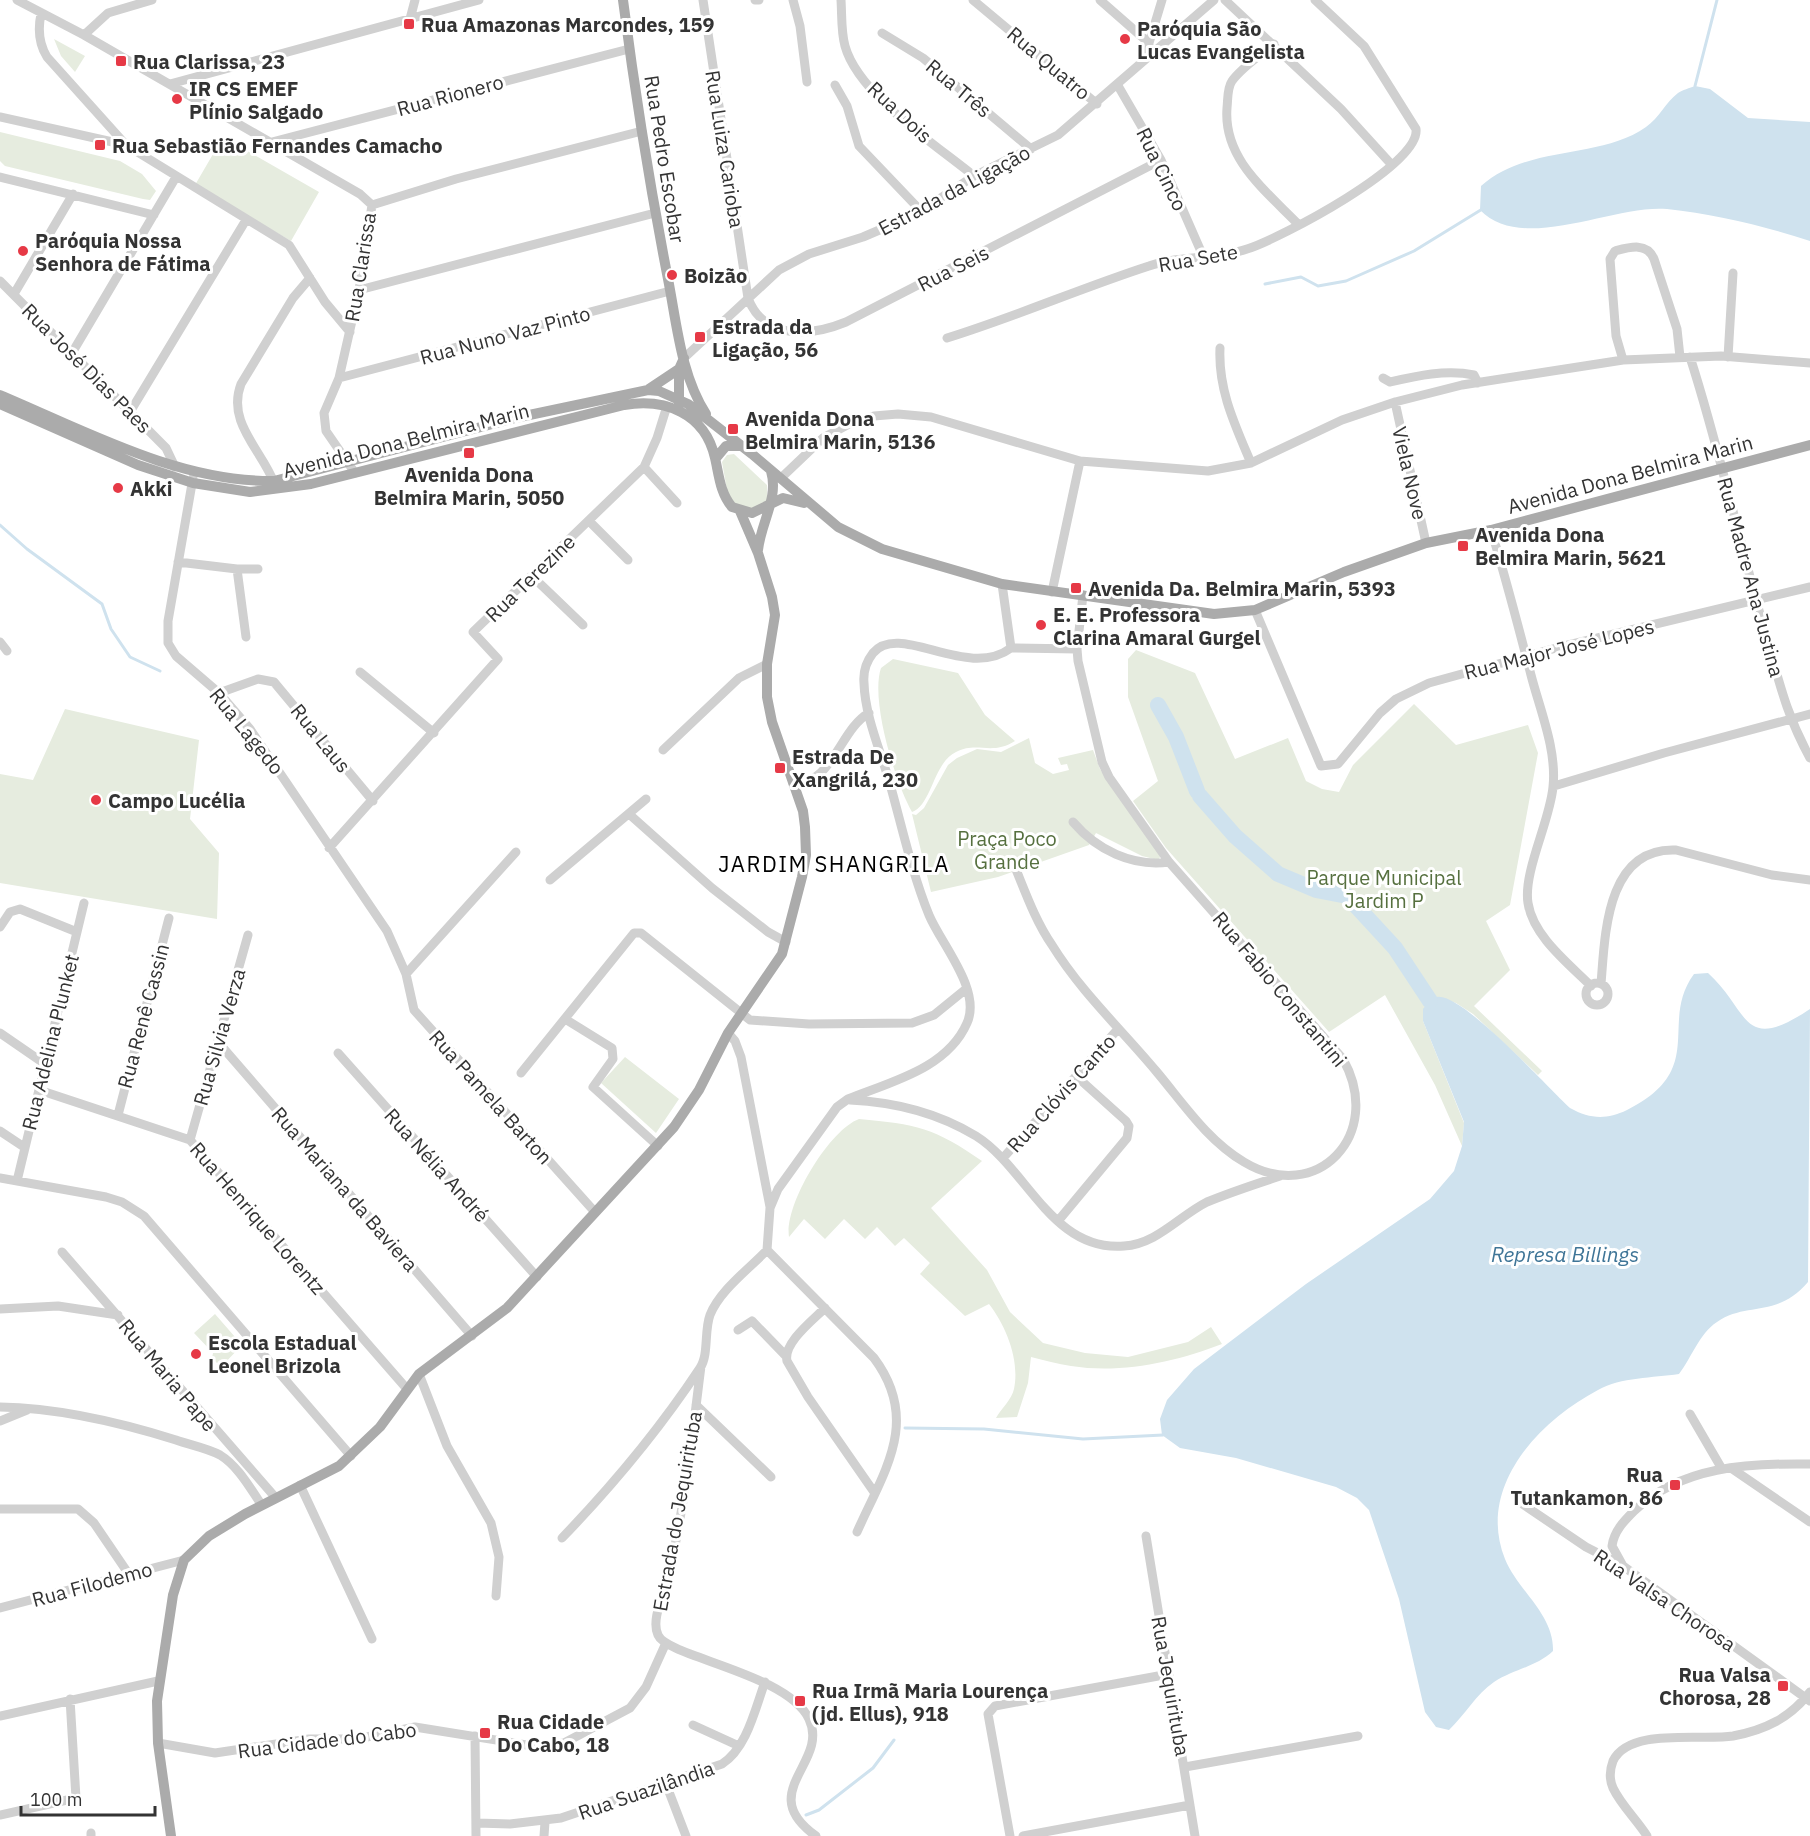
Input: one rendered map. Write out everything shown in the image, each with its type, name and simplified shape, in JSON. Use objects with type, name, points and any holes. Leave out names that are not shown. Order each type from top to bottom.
[{"type":"main road","name":"Rua Pedro Escobar","points":[[623,0],[655,213],[670,291],[694,396],[709,420]]},
{"type":"main road","points":[[675,405],[679,369],[684,358]]},
{"type":"main road","points":[[648,390],[679,369]]},
{"type":"main road","name":"Avenida Dona Belmira Marin","points":[[352,468],[515,418],[648,390],[659,390],[703,430],[716,458],[726,499],[740,511],[757,512],[787,498],[809,505]]},
{"type":"main road","name":"Avenida Dona Belmira Marin","points":[[0,395],[169,465],[193,478],[275,486],[624,405],[642,402],[675,405],[709,420],[781,478],[809,505],[855,537],[882,549],[1002,584],[1183,612],[1234,614],[1255,610],[1344,572],[1426,543],[1491,530],[1810,445]]},
{"type":"main road","name":"Avenida Dona Belmira Marin","points":[[0,404],[138,465],[169,465]]},
{"type":"main road","points":[[716,458],[726,446],[741,446]]},
{"type":"main road","points":[[758,553],[769,505],[775,490],[771,471]]},
{"type":"main road","points":[[171,1836],[158,1743],[158,1681],[173,1595],[184,1560],[209,1536],[261,1504],[339,1466],[380,1427],[418,1374],[507,1308],[594,1211],[658,1146],[687,1110],[728,1033],[774,969],[786,942],[806,855],[803,811],[772,722],[767,697],[767,664],[775,615],[758,553],[740,511]]},
{"type":"street","name":"Rua Clarissa","points":[[17,0],[84,35],[272,142],[360,194],[372,205],[350,332],[339,378],[324,413],[326,431],[352,468]]},
{"type":"street","points":[[118,9],[125,0]]},
{"type":"street","points":[[84,35],[103,16],[118,9],[152,0]]},
{"type":"street","points":[[410,19],[416,0]]},
{"type":"street","points":[[170,84],[479,0]]},
{"type":"street","name":"Rua Luiza Carioba","points":[[703,0],[748,298]]},
{"type":"street","points":[[793,0],[800,26],[807,82]]},
{"type":"street","name":"Rua Dois","points":[[841,0],[845,45],[856,69],[893,111],[974,176]]},
{"type":"street","name":"Rua Quatro","points":[[973,0],[1097,104]]},
{"type":"street","points":[[1100,0],[1149,43]]},
{"type":"street","points":[[1148,57],[1149,43],[1162,0]]},
{"type":"street","name":"Estrada da Ligação","points":[[684,358],[779,270],[795,261],[877,232],[921,211],[974,176],[1058,135],[1097,104],[1214,0]]},
{"type":"street","points":[[1225,0],[1341,109],[1391,164]]},
{"type":"street","name":"Rua Sete","points":[[947,338],[1152,265],[1248,249],[1344,202],[1391,164],[1413,143],[1416,129],[1364,46],[1319,1]]},
{"type":"street","points":[[41,14],[39,24],[41,46],[47,57],[126,145],[289,245],[325,302],[350,332]]},
{"type":"street","name":"Rua Três","points":[[882,33],[923,58],[1030,149]]},
{"type":"street","points":[[1274,44],[1231,82],[1227,111],[1228,139],[1247,172],[1299,225]]},
{"type":"street","name":"Rua Rionero","points":[[272,142],[629,49]]},
{"type":"street","name":"Rua Cinco","points":[[1117,84],[1161,160],[1203,256]]},
{"type":"street","points":[[835,85],[847,105],[859,146],[921,211]]},
{"type":"street","points":[[0,117],[126,145]]},
{"type":"street","points":[[372,205],[456,179],[642,131]]},
{"type":"street","name":"Rua Seis","points":[[748,298],[758,316],[778,329],[793,333],[827,330],[1161,160]]},
{"type":"street","points":[[0,177],[154,215]]},
{"type":"street","points":[[72,353],[176,177]]},
{"type":"street","points":[[14,294],[73,195]]},
{"type":"street","points":[[359,290],[655,213]]},
{"type":"street","points":[[130,412],[246,220]]},
{"type":"street","name":"Rua Madre Ana Justina","points":[[1623,360],[1616,336],[1610,259],[1615,251],[1639,247],[1648,250],[1654,259],[1722,467],[1789,719],[1810,758]]},
{"type":"street","points":[[1728,357],[1733,273]]},
{"type":"street","points":[[275,486],[242,425],[238,395],[241,384],[293,298],[310,278]]},
{"type":"street","name":"Rua José Dias Paes","points":[[0,281],[166,448],[169,465]]},
{"type":"street","name":"Rua Nuno Vaz Pinto","points":[[339,378],[670,291]]},
{"type":"street","points":[[1221,348],[1220,374],[1224,397],[1251,463]]},
{"type":"street","points":[[781,478],[823,438],[849,424],[874,416],[898,414],[931,417],[1080,460],[1184,471],[1232,468],[1251,463],[1303,436],[1395,402],[1478,383],[1623,360],[1728,357],[1810,363]]},
{"type":"street","points":[[1383,378],[1389,382],[1423,375],[1465,374],[1474,375],[1478,383]]},
{"type":"street","name":"Viela Nove","points":[[1395,402],[1426,543]]},
{"type":"street","name":"Rua Terezine","points":[[329,848],[434,733],[498,658],[473,632],[533,577],[644,466],[675,405]]},
{"type":"street","points":[[1052,592],[1080,460]]},
{"type":"street","points":[[644,466],[677,503]]},
{"type":"street","name":"Rua Lagedo","points":[[193,478],[168,621],[168,643],[176,656],[219,693],[275,763],[329,848],[387,931],[406,974]]},
{"type":"street","points":[[589,521],[628,561]]},
{"type":"street","points":[[1491,530],[1507,580],[1549,742],[1554,786],[1527,892],[1528,905],[1546,939],[1591,986]]},
{"type":"street","points":[[178,562],[237,569],[258,568]]},
{"type":"street","points":[[237,569],[246,637]]},
{"type":"street","points":[[533,577],[583,625]]},
{"type":"street","points":[[1002,584],[1011,648]]},
{"type":"street","name":"Rua Major José Lopes","points":[[1255,610],[1321,766],[1338,764],[1380,713],[1412,690],[1526,656],[1810,587]]},
{"type":"street","name":"Rua Fabio Constantini","points":[[848,1100],[906,1107],[936,1116],[976,1136],[1003,1158],[1058,1221],[1072,1233],[1099,1244],[1134,1245],[1160,1233],[1205,1203],[1280,1176],[1304,1172],[1320,1166],[1338,1156],[1346,1147],[1357,1112],[1357,1098],[1343,1059],[1169,862],[1120,796],[1105,769],[1084,690],[1077,649],[1083,595]]},
{"type":"street","points":[[0,642],[7,651]]},
{"type":"street","points":[[770,1208],[787,1175],[831,1114],[848,1100],[916,1071],[948,1050],[962,1033],[969,1017],[970,1004],[966,989],[953,956],[925,904],[869,713],[864,674],[873,653],[884,646],[902,644],[979,660],[994,658],[1011,648],[1077,649]]},
{"type":"street","points":[[663,750],[739,678],[767,664]]},
{"type":"street","points":[[360,672],[434,733]]},
{"type":"street","name":"Rua Laus","points":[[219,693],[239,684],[266,679],[283,691],[373,801]]},
{"type":"street","points":[[793,783],[803,783],[816,777],[853,728],[869,713]]},
{"type":"street","points":[[1554,786],[1810,714]]},
{"type":"street","points":[[550,880],[646,799]]},
{"type":"street","points":[[629,814],[712,888],[761,927],[786,942]]},
{"type":"street","points":[[1072,822],[1088,839],[1125,858],[1142,863],[1169,862]]},
{"type":"street","points":[[1601,984],[1613,897],[1629,869],[1648,856],[1662,851],[1676,850],[1772,875],[1810,880]]},
{"type":"street","points":[[406,974],[516,852]]},
{"type":"street","points":[[1015,867],[1050,943],[1086,992],[1207,1133],[1224,1149],[1245,1163],[1280,1176]]},
{"type":"street","name":"Rua Adelina Plunket","points":[[17,1181],[84,903]]},
{"type":"street","points":[[0,927],[10,912],[20,909],[77,932]]},
{"type":"street","name":"Rua Renê Cassin","points":[[118,1115],[169,918]]},
{"type":"street","points":[[521,1073],[634,933],[641,933],[750,1020],[771,1023],[912,1023],[934,1015],[966,989]]},
{"type":"street","name":"Rua Silvia Verza","points":[[190,1140],[248,935]]},
{"type":"street","name":"Rua Pamela Barton","points":[[406,974],[410,999],[423,1021],[594,1211]]},
{"type":"street","points":[[1601,984],[1607,988],[1608,995],[1605,1002],[1599,1005],[1592,1004],[1587,999],[1587,992],[1591,986],[1601,984]]},
{"type":"street","points":[[565,1019],[612,1048],[613,1059],[593,1087],[658,1146]]},
{"type":"street","name":"Rua Clóvis Canto","points":[[1003,1158],[1118,1029]]},
{"type":"street","points":[[0,1033],[45,1064]]},
{"type":"street","points":[[728,1033],[735,1041],[741,1057],[770,1208],[767,1250],[874,1358],[888,1378],[894,1397],[895,1430],[891,1457],[884,1478],[872,1496],[857,1532]]},
{"type":"street","name":"Rua Mariana da Baviera","points":[[218,1042],[472,1336]]},
{"type":"street","name":"Rua Nélia André","points":[[338,1053],[537,1277]]},
{"type":"street","points":[[1058,1221],[1127,1138],[1130,1131],[1126,1121],[1076,1076]]},
{"type":"street","name":"Rua Henrique Lorentz","points":[[39,1090],[190,1140],[407,1389]]},
{"type":"street","points":[[0,1131],[24,1147]]},
{"type":"street","points":[[0,1178],[105,1197],[122,1202],[144,1216],[351,1456]]},
{"type":"street","name":"Estrada do Jequirituba","points":[[665,1645],[657,1635],[657,1616],[669,1575],[711,1313],[718,1301],[767,1250]]},
{"type":"street","name":"Rua Maria Pape","points":[[62,1252],[275,1497]]},
{"type":"street","points":[[0,1310],[58,1306],[118,1315]]},
{"type":"street","points":[[786,1356],[791,1344],[825,1308]]},
{"type":"street","points":[[738,1330],[752,1321],[786,1356],[796,1378],[872,1496]]},
{"type":"street","points":[[562,1538],[622,1475],[701,1366]]},
{"type":"street","points":[[418,1374],[447,1446],[491,1523],[499,1557],[496,1596]]},
{"type":"street","points":[[696,1405],[771,1477]]},
{"type":"street","points":[[0,1407],[32,1407],[146,1431],[220,1456],[239,1473],[261,1504]]},
{"type":"street","points":[[0,1421],[32,1407]]},
{"type":"street","points":[[1690,1414],[1727,1468],[1810,1522]]},
{"type":"street","points":[[220,1456],[225,1442]]},
{"type":"street","points":[[1623,1566],[1613,1550],[1613,1540],[1634,1512],[1659,1490],[1693,1477],[1727,1468],[1810,1464]]},
{"type":"street","points":[[300,1485],[372,1640]]},
{"type":"street","name":"Rua Valsa Chorosa","points":[[1518,1501],[1586,1547],[1623,1566],[1808,1697]]},
{"type":"street","points":[[0,1509],[69,1507],[78,1509],[94,1523],[128,1573]]},
{"type":"street","name":"Rua Jequirituba","points":[[1146,1536],[1195,1836]]},
{"type":"street","name":"Rua Filodemo","points":[[0,1608],[184,1560]]},
{"type":"street","points":[[665,1645],[699,1655],[765,1682],[803,1709],[812,1728],[812,1740],[794,1786],[791,1804],[797,1822],[816,1836]]},
{"type":"street","name":"Rua Cidade do Cabo","points":[[158,1743],[215,1753],[309,1739],[357,1739],[415,1727],[533,1746],[550,1746],[576,1738],[619,1716],[638,1701],[665,1645]]},
{"type":"street","points":[[1010,1836],[988,1714],[990,1710],[995,1706],[1169,1674]]},
{"type":"street","points":[[0,1716],[158,1681]]},
{"type":"street","name":"Rua Suazilândia","points":[[477,1823],[545,1822],[722,1764],[739,1746],[765,1682]]},
{"type":"street","points":[[1647,1836],[1612,1787],[1612,1764],[1624,1748],[1646,1740],[1720,1737],[1758,1729],[1779,1721],[1808,1697]]},
{"type":"street","points":[[0,1815],[76,1798],[70,1699]]},
{"type":"street","points":[[693,1725],[739,1746]]},
{"type":"street","points":[[475,1736],[476,1836]]},
{"type":"street","points":[[1185,1767],[1358,1736]]},
{"type":"street","points":[[666,1784],[686,1836]]},
{"type":"street","points":[[1023,1836],[1190,1805]]},
{"type":"street","points":[[544,1836],[545,1822]]},
{"type":"green space","points":[[54,39],[85,56],[75,72],[61,56]]},
{"type":"green space","points":[[0,132],[120,161],[142,174],[156,191],[150,200],[143,199],[5,166],[0,161]]},
{"type":"green space","points":[[223,137],[319,192],[291,241],[195,185]]},
{"type":"green space","points":[[734,454],[767,485],[767,501],[755,511],[729,501],[722,462],[727,455]]},
{"type":"green space","name":"Parque Municipal Jardim P","points":[[1136,650],[1195,673],[1235,759],[1288,738],[1306,781],[1322,789],[1339,792],[1353,765],[1414,704],[1456,745],[1528,725],[1538,753],[1510,905],[1486,921],[1510,970],[1474,1006],[1542,1071],[1538,1075],[1473,1014],[1456,1003],[1436,997],[1423,1021],[1464,1123],[1462,1146],[1435,1085],[1385,995],[1329,1032],[1166,848],[1133,801],[1158,781],[1128,697],[1128,659]]},
{"type":"green space","points":[[893,659],[958,673],[985,715],[1015,741],[999,748],[964,749],[948,757],[924,801],[912,812],[898,781],[881,720],[878,682],[881,668]]},
{"type":"green space","name":"Campo Lucélia","points":[[65,709],[199,740],[190,819],[219,853],[217,919],[0,883],[0,774],[33,780]]},
{"type":"green space","name":"Praça Poco Grande","points":[[1029,738],[1035,763],[1053,774],[1069,770],[1067,764],[1061,765],[1058,758],[1093,750],[1100,769],[1161,856],[1158,860],[1142,856],[1096,833],[1089,845],[998,877],[931,892],[912,814],[916,815],[924,808],[948,765],[957,758],[977,749],[1001,752]]},
{"type":"green space","points":[[625,1057],[679,1099],[656,1133],[601,1083]]},
{"type":"green space","points":[[859,1119],[896,1123],[924,1130],[951,1141],[982,1161],[931,1208],[987,1270],[1010,1312],[1043,1343],[1085,1353],[1128,1357],[1188,1342],[1211,1327],[1222,1344],[1167,1361],[1129,1367],[1090,1368],[1031,1357],[1028,1383],[1017,1417],[996,1418],[1013,1393],[1015,1367],[1006,1333],[989,1304],[965,1316],[920,1274],[930,1263],[904,1238],[895,1246],[877,1227],[865,1239],[844,1219],[825,1239],[804,1219],[789,1237],[789,1223],[794,1207],[811,1170],[835,1138],[847,1126]]},
{"type":"green space","points":[[215,1314],[242,1345],[221,1367],[212,1358],[213,1353],[194,1333]]},
{"type":"water","points":[[1695,86],[1710,89],[1748,118],[1810,122],[1810,241],[1739,221],[1667,209],[1645,209],[1544,228],[1519,228],[1498,222],[1480,210],[1481,186],[1500,173],[1520,164],[1607,144],[1627,137],[1651,123],[1678,93]]},
{"type":"water","name":"Represa Billings","points":[[1708,973],[1749,1022],[1758,1028],[1771,1028],[1788,1022],[1810,1009],[1808,1282],[1784,1301],[1739,1312],[1717,1322],[1700,1339],[1679,1374],[1627,1380],[1598,1390],[1554,1419],[1535,1438],[1518,1459],[1506,1482],[1499,1507],[1498,1532],[1505,1559],[1511,1571],[1548,1626],[1553,1651],[1539,1661],[1494,1682],[1449,1730],[1436,1727],[1425,1712],[1399,1599],[1369,1510],[1357,1498],[1336,1487],[1236,1458],[1180,1448],[1162,1435],[1160,1419],[1167,1400],[1194,1369],[1306,1284],[1430,1199],[1454,1171],[1462,1146],[1464,1122],[1423,1021],[1423,1009],[1431,1000],[1437,997],[1449,1000],[1485,1025],[1570,1108],[1591,1116],[1605,1117],[1627,1110],[1652,1094],[1667,1078],[1675,1062],[1684,992],[1694,974]]},
{"type":"waterway","points":[[1695,86],[1717,0]]},
{"type":"waterway","points":[[1265,284],[1301,277],[1318,286],[1346,281],[1414,251],[1484,208]]},
{"type":"waterway","points":[[0,525],[27,549],[102,604],[111,629],[130,657],[160,671]]},
{"type":"waterway","points":[[1158,705],[1176,737],[1197,791]]},
{"type":"waterway","points":[[1200,796],[1235,836],[1278,874],[1316,890],[1347,896],[1395,948],[1430,1001]]},
{"type":"waterway","points":[[905,1428],[984,1429],[1083,1439],[1163,1435]]},
{"type":"waterway","points":[[806,1815],[819,1810],[873,1768],[894,1740]]},
{"type":"place","name":"Rua Amazonas Marcondes, 159","points":[[409,24]]},
{"type":"place","name":"Paróquia São Lucas Evangelista","points":[[1125,39]]},
{"type":"place","name":"Rua Clarissa, 23","points":[[121,61]]},
{"type":"place","name":"IR CS EMEF Plínio Salgado","points":[[177,99]]},
{"type":"place","name":"Rua Sebastião Fernandes Camacho","points":[[100,145]]},
{"type":"place","name":"Paróquia Nossa Senhora de Fátima","points":[[23,251]]},
{"type":"place","name":"Boizão","points":[[672,275]]},
{"type":"place","name":"Estrada da Ligação, 56","points":[[700,337]]},
{"type":"place","name":"Avenida Dona Belmira Marin, 5136","points":[[733,429]]},
{"type":"place","name":"Avenida Dona Belmira Marin, 5050","points":[[469,453]]},
{"type":"place","name":"Akki","points":[[118,488]]},
{"type":"place","name":"Avenida Dona Belmira Marin, 5621","points":[[1463,546]]},
{"type":"place","name":"Avenida Da. Belmira Marin, 5393","points":[[1076,588]]},
{"type":"place","name":"E. E. Professora Clarina Amaral Gurgel","points":[[1041,625]]},
{"type":"place","name":"Estrada De Xangrilá, 230","points":[[780,768]]},
{"type":"place","name":"Campo Lucélia","points":[[96,800]]},
{"type":"place","name":"Escola Estadual Leonel Brizola","points":[[196,1354]]},
{"type":"place","name":"Rua Tutankamon, 86","points":[[1675,1485]]},
{"type":"place","name":"Rua Valsa Chorosa, 28","points":[[1783,1686]]},
{"type":"place","name":"Rua Irmã Maria Lourença (jd. Ellus), 918","points":[[800,1701]]},
{"type":"place","name":"Rua Cidade Do Cabo, 18","points":[[485,1733]]},
{"type":"district","name":"JARDIM SHANGRILA","points":[[834,863]]}]
